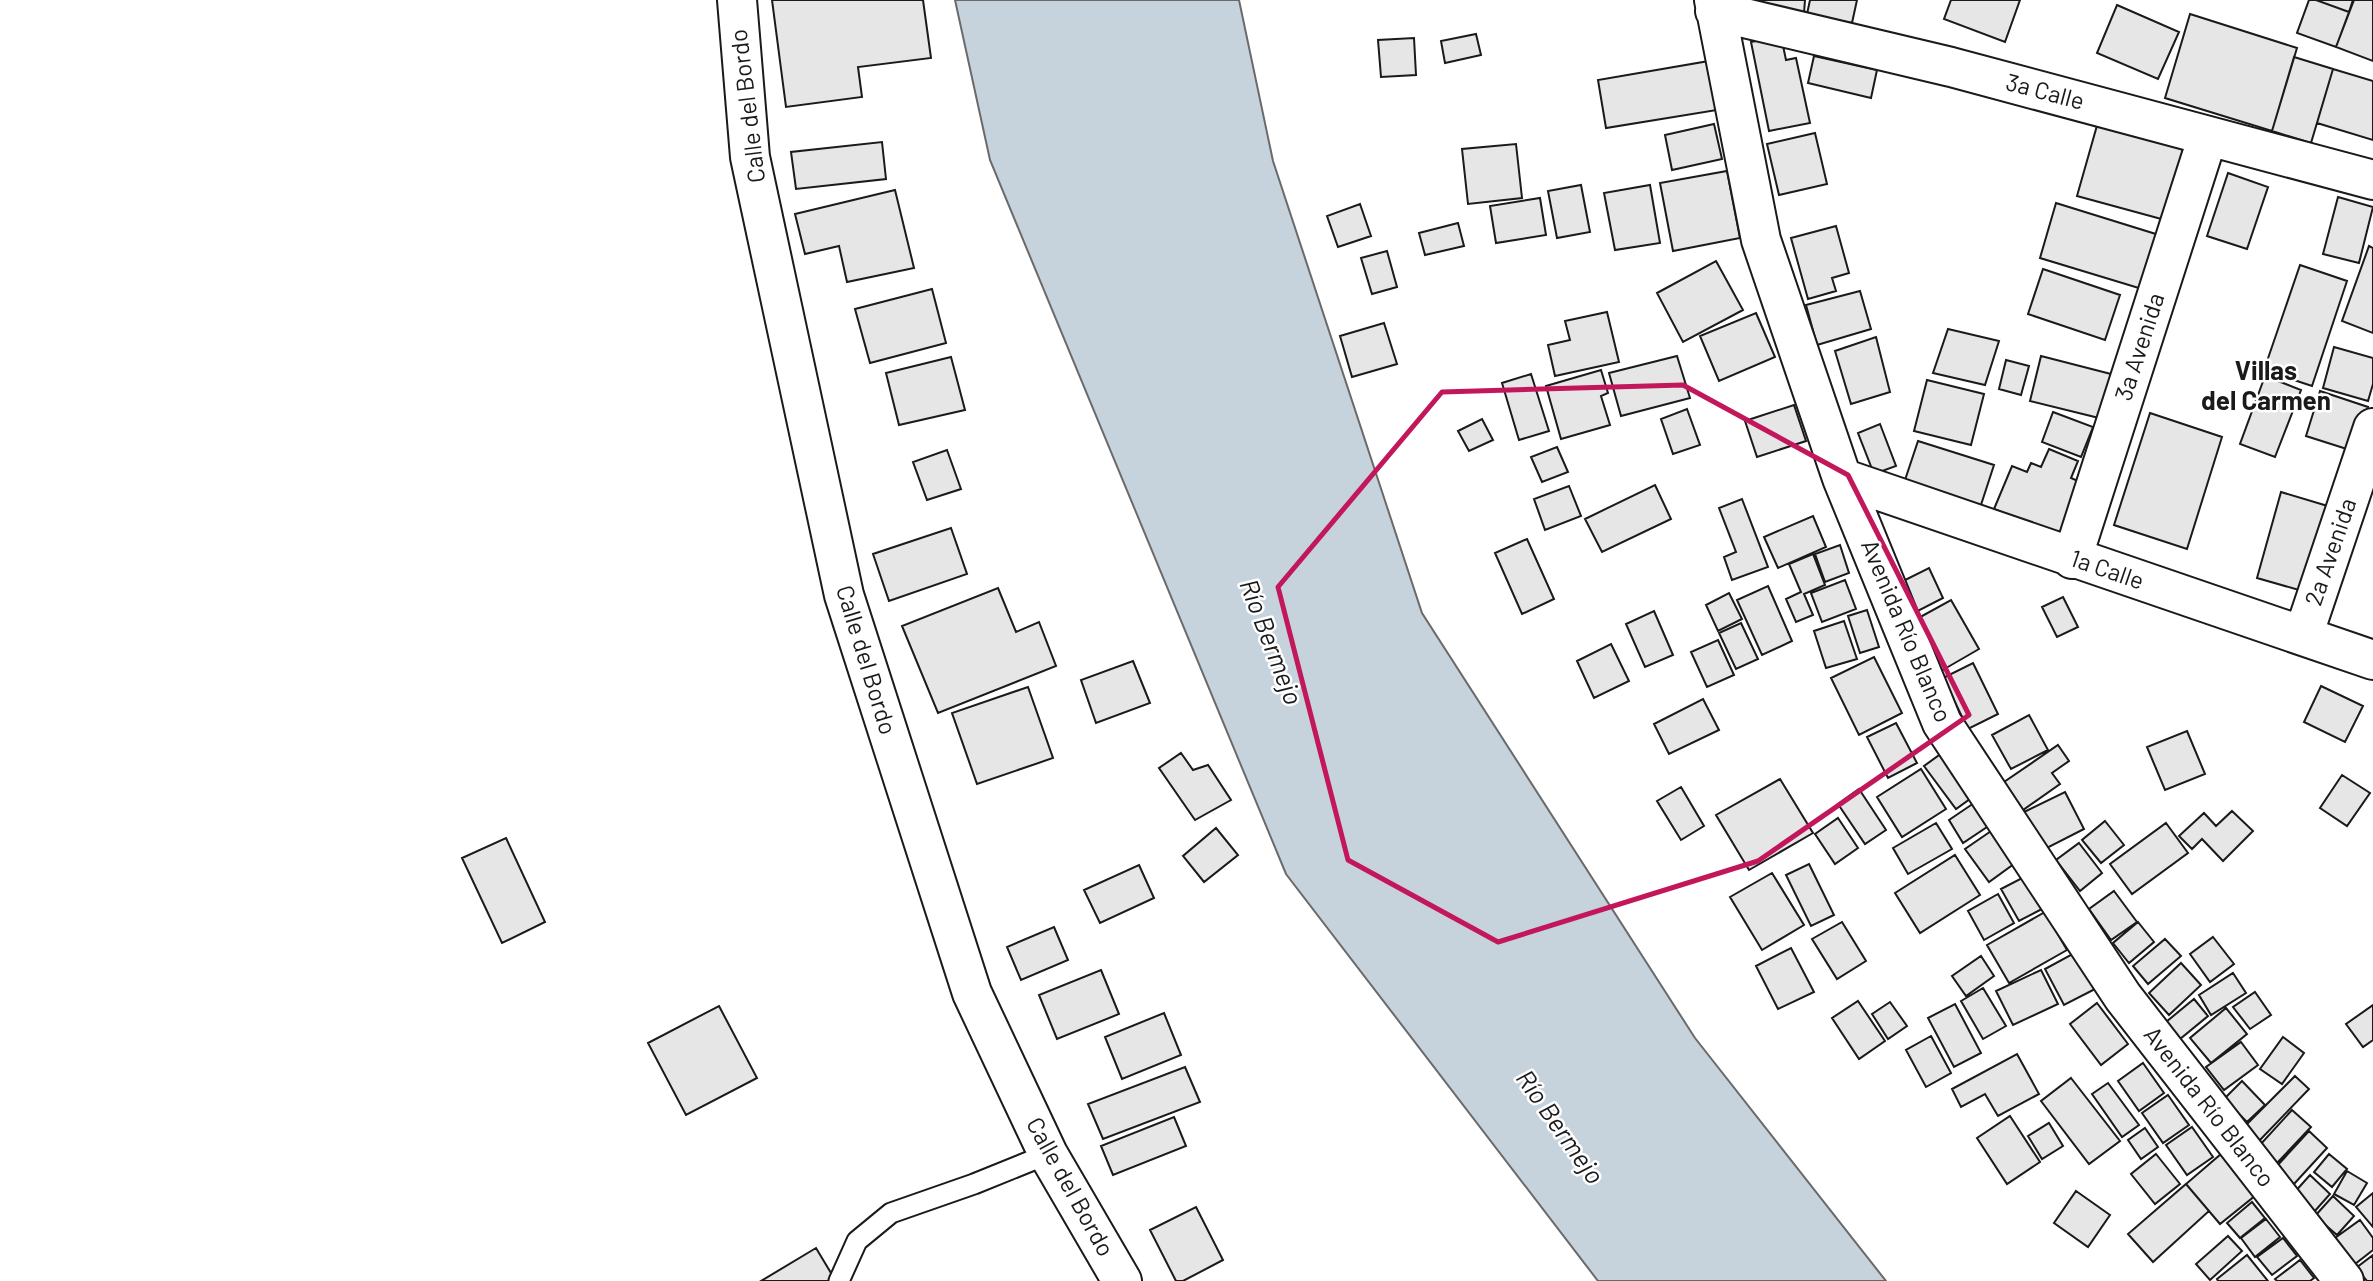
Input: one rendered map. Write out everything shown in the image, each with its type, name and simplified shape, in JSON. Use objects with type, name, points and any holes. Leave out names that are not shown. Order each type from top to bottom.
[{"type":"street","name":"Calle del Bordo","points":[[737,0],[750,157],[844,595],[972,993],[1048,1153],[1122,1281]]},
{"type":"street","name":"3a Calle","points":[[1715,6],[2373,180]]},
{"type":"street","name":"Avenida Río Blanco","points":[[1715,6],[1761,240],[1842,478],[1942,723],[2123,998],[2344,1281]]},
{"type":"street","name":"3a Avenida","points":[[2072,559],[2208,136]]},
{"type":"street","name":"2a Avenida","points":[[2303,636],[2373,428]]},
{"type":"street","name":"1a Calle","points":[[1842,478],[2373,660]]},
{"type":"lane","points":[[839,1281],[857,1241],[891,1213],[974,1184],[1048,1153]]},
{"type":"highlighted area","points":[[1683,385],[1848,475],[1969,715],[1758,861],[1498,942],[1348,860],[1278,587],[1442,392]]},
{"type":"water","name":"Río Bermejo","points":[[955,0],[1239,0],[1273,161],[1422,613],[1695,1038],[1886,1281],[1598,1281],[1286,874],[990,160]]},
{"type":"building","points":[[772,0],[923,0],[931,58],[858,67],[862,97],[786,107]]},
{"type":"building","points":[[1737,0],[1805,0],[1804,13]]},
{"type":"building","points":[[1810,0],[1857,0],[1852,23],[1807,14]]},
{"type":"building","points":[[1951,0],[2020,0],[2005,42],[1944,19]]},
{"type":"building","points":[[2309,0],[2349,12],[2336,47],[2297,33]]},
{"type":"building","points":[[2316,0],[2353,0],[2349,12]]},
{"type":"building","points":[[2354,0],[2373,0],[2373,61],[2336,47]]},
{"type":"building","points":[[2117,5],[2179,32],[2158,79],[2097,53]]},
{"type":"building","points":[[2190,14],[2297,48],[2272,131],[2165,98]]},
{"type":"building","points":[[1476,34],[1481,55],[1445,63],[1441,41]]},
{"type":"building","points":[[1781,36],[1786,60],[1796,58],[1810,123],[1769,131],[1751,42]]},
{"type":"building","points":[[1414,38],[1416,75],[1381,77],[1378,40]]},
{"type":"building","points":[[1814,56],[1877,70],[1871,98],[1808,83]]},
{"type":"building","points":[[2294,57],[2333,69],[2311,143],[2272,131]]},
{"type":"building","points":[[1709,61],[1717,110],[1606,128],[1598,80]]},
{"type":"building","points":[[2333,69],[2373,81],[2373,140],[2317,123]]},
{"type":"building","points":[[2098,122],[2185,146],[2165,220],[2077,196]]},
{"type":"building","points":[[1714,124],[1722,159],[1672,170],[1665,135]]},
{"type":"building","points":[[1815,133],[1827,184],[1779,195],[1767,144]]},
{"type":"building","points":[[882,142],[886,179],[796,189],[791,152]]},
{"type":"building","points":[[1516,144],[1522,198],[1468,204],[1462,149]]},
{"type":"building","points":[[1727,171],[1740,238],[1673,251],[1660,183]]},
{"type":"building","points":[[2228,173],[2268,187],[2247,249],[2207,236]]},
{"type":"building","points":[[1581,185],[1590,232],[1557,238],[1548,191]]},
{"type":"building","points":[[1650,185],[1660,243],[1615,250],[1604,193]]},
{"type":"building","points":[[895,190],[914,268],[847,282],[839,246],[805,254],[795,214]]},
{"type":"building","points":[[2338,197],[2373,207],[2359,263],[2323,254]]},
{"type":"building","points":[[1540,198],[1546,235],[1496,243],[1490,206]]},
{"type":"building","points":[[2056,203],[2159,235],[2142,289],[2040,258]]},
{"type":"building","points":[[1360,204],[1371,236],[1338,247],[1327,216]]},
{"type":"building","points":[[1458,223],[1464,246],[1425,255],[1419,233]]},
{"type":"building","points":[[1836,226],[1849,273],[1832,278],[1836,291],[1808,299],[1791,238]]},
{"type":"building","points":[[2369,246],[2373,248],[2373,333],[2342,321]]},
{"type":"building","points":[[1387,251],[1397,287],[1372,294],[1361,258]]},
{"type":"building","points":[[1716,261],[1743,310],[1683,342],[1657,293]]},
{"type":"building","points":[[2300,265],[2347,281],[2312,386],[2264,370]]},
{"type":"building","points":[[2043,269],[2120,295],[2105,340],[2028,314]]},
{"type":"building","points":[[932,289],[946,343],[870,363],[855,309]]},
{"type":"building","points":[[1860,291],[1871,329],[1817,345],[1806,305]]},
{"type":"building","points":[[1607,312],[1619,362],[1555,376],[1548,345],[1570,340],[1565,321]]},
{"type":"building","points":[[1756,313],[1775,357],[1719,381],[1700,336]]},
{"type":"building","points":[[1384,323],[1397,364],[1352,377],[1340,336]]},
{"type":"building","points":[[1948,329],[1999,341],[1985,385],[1933,373]]},
{"type":"building","points":[[1876,337],[1890,392],[1851,404],[1835,351]]},
{"type":"building","points":[[2334,347],[2373,358],[2373,384],[2368,401],[2323,388]]},
{"type":"building","points":[[1677,356],[1690,398],[1621,416],[1609,373]]},
{"type":"building","points":[[2041,356],[2111,374],[2099,418],[2030,401]]},
{"type":"building","points":[[951,357],[965,410],[899,425],[886,373]]},
{"type":"building","points":[[2006,360],[2029,366],[2021,395],[1999,389]]},
{"type":"building","points":[[1601,370],[1608,393],[1601,396],[1610,425],[1561,439],[1546,386]]},
{"type":"building","points":[[1531,374],[1549,431],[1519,440],[1502,383]]},
{"type":"building","points":[[2265,376],[2301,390],[2275,457],[2240,444]]},
{"type":"building","points":[[1927,380],[1984,394],[1971,445],[1914,431]]},
{"type":"building","points":[[2320,391],[2368,407],[2353,451],[2306,436]]},
{"type":"building","points":[[1794,405],[1806,441],[1757,457],[1745,421]]},
{"type":"building","points":[[1687,409],[1700,445],[1673,454],[1661,419]]},
{"type":"building","points":[[2053,412],[2093,427],[2081,457],[2042,442]]},
{"type":"building","points":[[2150,413],[2222,437],[2187,549],[2114,525]]},
{"type":"building","points":[[1482,419],[1493,440],[1469,451],[1458,431]]},
{"type":"building","points":[[1880,424],[1896,466],[1874,474],[1858,433]]},
{"type":"building","points":[[1918,441],[1994,465],[1979,511],[1903,486]]},
{"type":"building","points":[[1557,447],[1568,472],[1542,482],[1531,457]]},
{"type":"building","points":[[2049,449],[2078,461],[2071,478],[2087,485],[2065,538],[1994,509],[2012,466],[2027,472],[2031,463],[2041,467]]},
{"type":"building","points":[[947,450],[961,489],[927,500],[913,462]]},
{"type":"building","points":[[1655,485],[1671,519],[1602,552],[1585,519]]},
{"type":"building","points":[[1569,486],[1581,516],[1545,530],[1534,499]]},
{"type":"building","points":[[2281,492],[2331,507],[2306,592],[2257,578]]},
{"type":"building","points":[[1742,499],[1768,567],[1732,580],[1724,557],[1736,552],[1719,508]]},
{"type":"building","points":[[1813,516],[1826,547],[1778,568],[1764,537]]},
{"type":"building","points":[[951,528],[967,574],[889,601],[873,554]]},
{"type":"building","points":[[1527,539],[1554,599],[1522,614],[1495,553]]},
{"type":"building","points":[[1840,545],[1849,573],[1825,582],[1815,554]]},
{"type":"building","points":[[1813,554],[1825,585],[1804,594],[1813,615],[1796,622],[1786,599],[1801,592],[1789,564]]},
{"type":"building","points":[[1929,568],[1943,598],[1912,614],[1897,584]]},
{"type":"building","points":[[1845,580],[1856,609],[1822,622],[1811,593]]},
{"type":"building","points":[[1768,586],[1792,641],[1762,655],[1737,600]]},
{"type":"building","points":[[998,588],[1016,632],[1039,622],[1056,666],[938,713],[902,626]]},
{"type":"building","points":[[1729,593],[1742,619],[1718,631],[1706,605]]},
{"type":"building","points":[[2063,597],[2078,627],[2057,637],[2042,607]]},
{"type":"building","points":[[1951,600],[1979,649],[1941,671],[1913,621]]},
{"type":"building","points":[[1867,610],[1879,647],[1860,653],[1848,616]]},
{"type":"building","points":[[1654,611],[1673,655],[1645,667],[1626,624]]},
{"type":"building","points":[[1844,621],[1857,659],[1826,668],[1814,631]]},
{"type":"building","points":[[1741,623],[1758,659],[1736,669],[1719,633]]},
{"type":"building","points":[[1718,640],[1734,675],[1707,687],[1691,652]]},
{"type":"building","points":[[1611,644],[1629,681],[1594,698],[1577,661]]},
{"type":"building","points":[[1874,657],[1902,713],[1859,735],[1831,678]]},
{"type":"building","points":[[1133,661],[1150,703],[1096,723],[1081,680]]},
{"type":"building","points":[[1973,663],[1998,714],[1968,729],[1943,678]]},
{"type":"building","points":[[2321,686],[2363,706],[2345,742],[2304,722]]},
{"type":"building","points":[[1028,687],[1053,758],[977,784],[952,713]]},
{"type":"building","points":[[1703,699],[1719,730],[1669,754],[1654,724]]},
{"type":"building","points":[[2029,715],[2048,750],[2011,769],[1992,735]]},
{"type":"building","points":[[1896,723],[1917,763],[1888,778],[1867,737]]},
{"type":"building","points":[[2187,731],[2205,774],[2165,790],[2147,747]]},
{"type":"building","points":[[2058,745],[2069,761],[2052,773],[2060,784],[2023,810],[2004,782]]},
{"type":"building","points":[[1181,753],[1193,770],[1208,765],[1231,800],[1195,820],[1159,768]]},
{"type":"building","points":[[1942,753],[1974,796],[1956,809],[1924,766]]},
{"type":"building","points":[[1921,769],[1946,809],[1902,837],[1877,797]]},
{"type":"building","points":[[2342,775],[2370,793],[2347,826],[2320,808]]},
{"type":"building","points":[[1780,779],[1813,833],[1749,870],[1716,815]]},
{"type":"building","points":[[1681,787],[1704,826],[1681,840],[1657,801]]},
{"type":"building","points":[[1859,789],[1886,830],[1865,844],[1838,804]]},
{"type":"building","points":[[2065,792],[2084,829],[2043,850],[2024,812]]},
{"type":"building","points":[[1977,801],[1993,823],[1963,843],[1949,820]]},
{"type":"building","points":[[2232,811],[2253,831],[2223,861],[2202,839],[2192,849],[2179,836],[2204,813],[2216,826]]},
{"type":"building","points":[[1838,818],[1858,848],[1835,864],[1815,834]]},
{"type":"building","points":[[2105,821],[2124,845],[2101,863],[2082,840]]},
{"type":"building","points":[[1936,823],[1952,849],[1908,874],[1893,848]]},
{"type":"building","points":[[2166,823],[2188,853],[2132,894],[2110,864]]},
{"type":"building","points":[[1216,828],[1238,855],[1204,882],[1183,856]]},
{"type":"building","points":[[1994,829],[2018,861],[1989,882],[1965,849]]},
{"type":"building","points":[[506,838],[545,922],[502,943],[462,858]]},
{"type":"building","points":[[2079,843],[2102,873],[2080,891],[2056,860]]},
{"type":"building","points":[[1955,855],[1980,895],[1920,933],[1895,893]]},
{"type":"building","points":[[1809,864],[1834,915],[1811,926],[1786,875]]},
{"type":"building","points":[[1139,865],[1154,898],[1100,923],[1084,890]]},
{"type":"building","points":[[1772,873],[1804,925],[1762,950],[1730,897]]},
{"type":"building","points":[[2024,877],[2042,909],[2019,921],[2001,889]]},
{"type":"building","points":[[2114,891],[2137,922],[2111,940],[2089,909]]},
{"type":"building","points":[[1998,894],[2014,923],[1984,940],[1968,911]]},
{"type":"building","points":[[2045,912],[2067,950],[2009,983],[1987,945]]},
{"type":"building","points":[[1842,922],[1866,961],[1837,979],[1812,939]]},
{"type":"building","points":[[2138,922],[2154,942],[2129,963],[2113,943]]},
{"type":"building","points":[[1054,927],[1068,960],[1021,980],[1007,947]]},
{"type":"building","points":[[2213,937],[2234,964],[2210,982],[2190,954]]},
{"type":"building","points":[[2165,939],[2181,956],[2148,984],[2133,966]]},
{"type":"building","points":[[1791,948],[1814,992],[1778,1009],[1756,966]]},
{"type":"building","points":[[2078,951],[2097,988],[2064,1005],[2045,969]]},
{"type":"building","points":[[1981,956],[1994,976],[1966,996],[1952,976]]},
{"type":"building","points":[[2181,963],[2201,985],[2169,1015],[2149,993]]},
{"type":"building","points":[[1101,970],[1119,1014],[1057,1039],[1039,995]]},
{"type":"building","points":[[2041,970],[2058,1004],[2013,1025],[1996,991]]},
{"type":"building","points":[[2233,973],[2246,993],[2211,1015],[2199,995]]},
{"type":"building","points":[[1983,988],[2006,1026],[1983,1039],[1961,1001]]},
{"type":"building","points":[[2255,992],[2271,1015],[2250,1029],[2233,1007]]},
{"type":"building","points":[[2194,999],[2208,1016],[2180,1039],[2166,1022]]},
{"type":"building","points":[[1858,1001],[1885,1041],[1859,1059],[1832,1018]]},
{"type":"building","points":[[1890,1002],[1907,1026],[1888,1039],[1872,1014]]},
{"type":"building","points":[[2097,1003],[2128,1044],[2101,1065],[2070,1024]]},
{"type":"building","points":[[1955,1004],[1981,1053],[1954,1067],[1928,1018]]},
{"type":"building","points":[[2373,1005],[2373,1040],[2363,1047],[2346,1024]]},
{"type":"building","points":[[719,1006],[757,1078],[686,1115],[648,1043]]},
{"type":"building","points":[[2226,1008],[2247,1034],[2211,1063],[2190,1038]]},
{"type":"building","points":[[1164,1013],[1181,1055],[1122,1079],[1105,1037]]},
{"type":"building","points":[[1931,1036],[1951,1073],[1926,1087],[1906,1050]]},
{"type":"building","points":[[2283,1037],[2304,1053],[2282,1084],[2260,1069]]},
{"type":"building","points":[[2241,1042],[2258,1065],[2224,1090],[2206,1067]]},
{"type":"building","points":[[2017,1054],[2039,1094],[1998,1116],[1985,1094],[1961,1107],[1952,1089]]},
{"type":"building","points":[[2143,1063],[2164,1093],[2139,1111],[2118,1081]]},
{"type":"building","points":[[1185,1067],[1200,1102],[1103,1139],[1088,1104]]},
{"type":"building","points":[[2295,1076],[2309,1089],[2259,1141],[2244,1127]]},
{"type":"building","points":[[2071,1078],[2120,1141],[2089,1164],[2041,1101]]},
{"type":"building","points":[[2242,1081],[2265,1105],[2247,1122],[2224,1099]]},
{"type":"building","points":[[2108,1083],[2139,1125],[2122,1137],[2092,1094]]},
{"type":"building","points":[[2168,1095],[2189,1125],[2163,1143],[2142,1113]]},
{"type":"building","points":[[2292,1110],[2311,1127],[2277,1163],[2259,1146]]},
{"type":"building","points":[[2010,1116],[2040,1162],[2007,1184],[1977,1138]]},
{"type":"building","points":[[1174,1117],[1186,1146],[1113,1175],[1101,1146]]},
{"type":"building","points":[[2049,1123],[2063,1146],[2042,1159],[2028,1136]]},
{"type":"building","points":[[2192,1127],[2213,1157],[2187,1175],[2166,1145]]},
{"type":"building","points":[[2145,1128],[2158,1147],[2141,1159],[2128,1140]]},
{"type":"building","points":[[2309,1131],[2327,1148],[2294,1184],[2276,1167]]},
{"type":"building","points":[[2156,1154],[2180,1184],[2155,1204],[2131,1174]]},
{"type":"building","points":[[2221,1154],[2256,1195],[2220,1224],[2186,1184]]},
{"type":"building","points":[[2329,1154],[2347,1169],[2332,1187],[2314,1172]]},
{"type":"building","points":[[2347,1171],[2367,1183],[2354,1205],[2334,1194]]},
{"type":"building","points":[[2310,1175],[2330,1194],[2314,1212],[2293,1194]]},
{"type":"building","points":[[2186,1184],[2209,1211],[2153,1262],[2128,1234]]},
{"type":"building","points":[[2076,1191],[2110,1215],[2088,1247],[2054,1223]]},
{"type":"building","points":[[2373,1193],[2373,1227],[2356,1207]]},
{"type":"building","points":[[2333,1196],[2354,1216],[2337,1235],[2315,1216]]},
{"type":"building","points":[[2252,1202],[2265,1218],[2240,1238],[2227,1223]]},
{"type":"building","points":[[1196,1207],[1223,1260],[1183,1281],[1176,1281],[1150,1230]]},
{"type":"building","points":[[2266,1219],[2280,1237],[2255,1257],[2241,1238]]},
{"type":"building","points":[[2360,1220],[2373,1238],[2373,1250],[2355,1264],[2335,1238]]},
{"type":"building","points":[[2228,1236],[2242,1251],[2210,1280],[2196,1264]]},
{"type":"building","points":[[2283,1238],[2297,1256],[2272,1275],[2257,1257]]},
{"type":"building","points":[[816,1248],[834,1278],[830,1281],[761,1281]]},
{"type":"building","points":[[2247,1255],[2268,1281],[2218,1281],[2217,1279]]},
{"type":"building","points":[[2373,1255],[2373,1281],[2367,1281],[2356,1268]]},
{"type":"building","points":[[2300,1260],[2314,1278],[2310,1281],[2275,1279]]},
{"type":"district","name":"Villas del Carmen","points":[[2266,386]]}]
